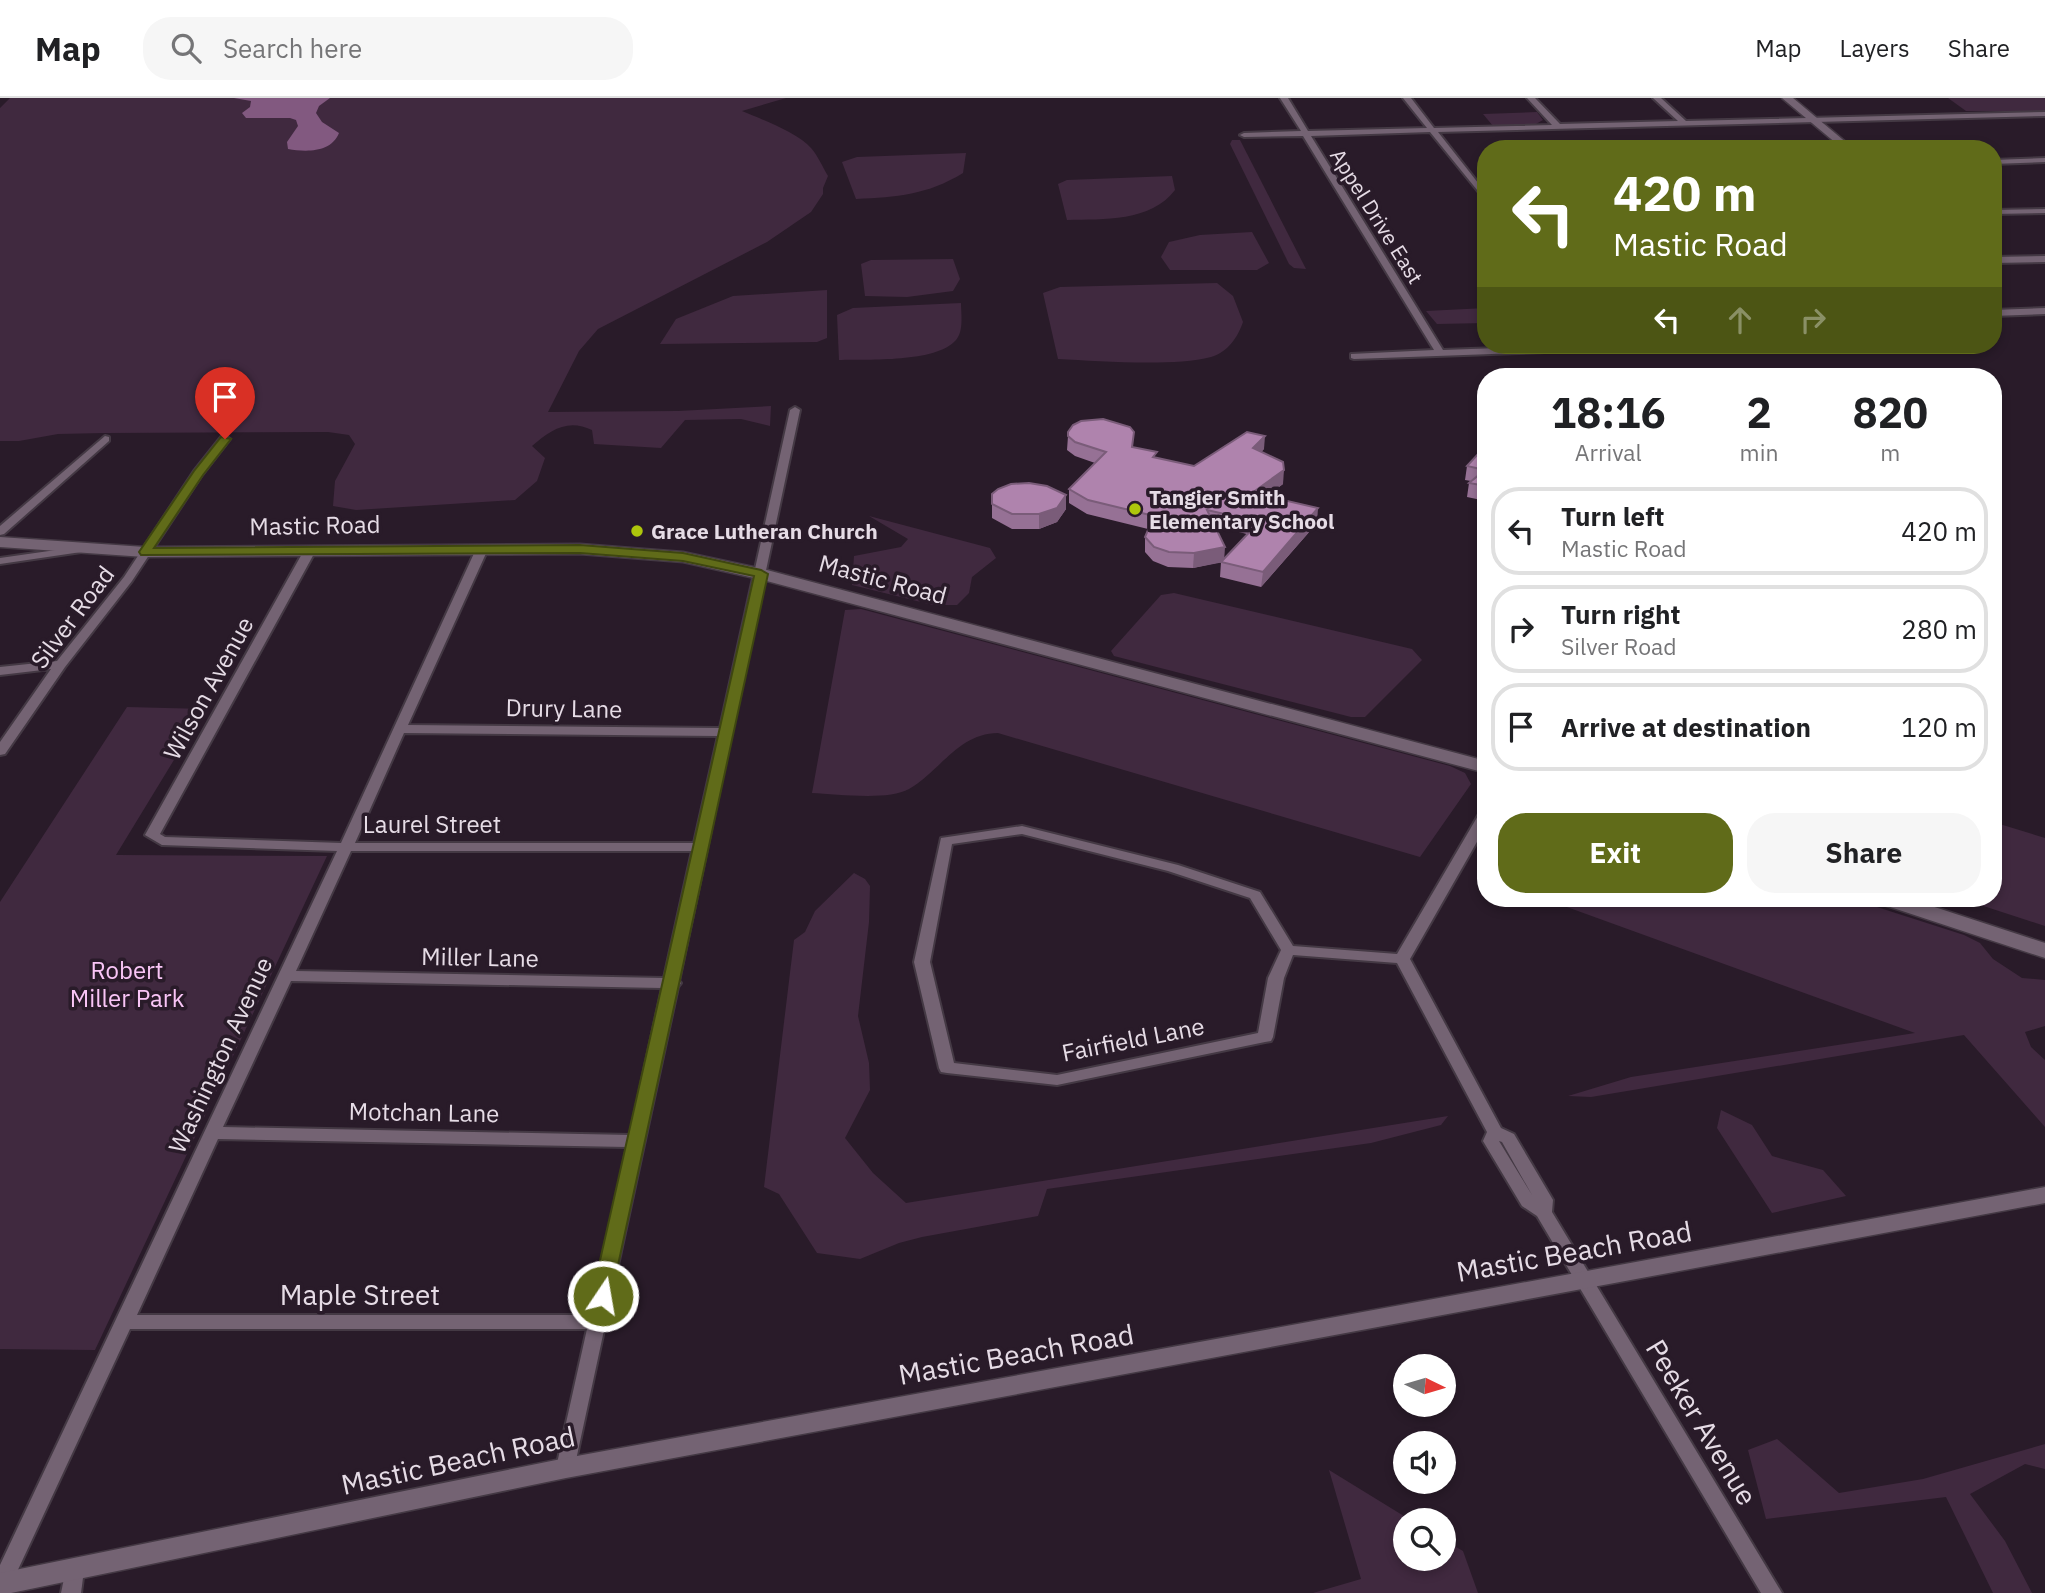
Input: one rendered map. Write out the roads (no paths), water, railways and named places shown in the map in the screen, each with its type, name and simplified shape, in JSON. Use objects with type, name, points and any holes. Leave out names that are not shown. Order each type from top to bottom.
[{"type":"main road","name":"Mastic Road","points":[[0,542],[145,552],[580,549],[683,557],[761,574],[1477,765]]},
{"type":"main road","points":[[1913,907],[2045,951]]},
{"type":"street","name":"Appel Drive East","points":[[1284,98],[1440,352]]},
{"type":"street","points":[[1407,98],[1477,187]]},
{"type":"street","points":[[1531,98],[1558,127]]},
{"type":"street","points":[[1657,98],[1684,123]]},
{"type":"street","points":[[1787,98],[1838,140]]},
{"type":"street","points":[[1244,135],[2045,114]]},
{"type":"street","points":[[2002,162],[2045,160]]},
{"type":"street","points":[[2002,212],[2045,211]]},
{"type":"street","points":[[2002,260],[2045,259]]},
{"type":"street","points":[[2002,313],[2045,311]]},
{"type":"street","points":[[1354,356],[1477,351]]},
{"type":"street","points":[[566,1468],[636,1141],[673,984],[795,410]]},
{"type":"street","points":[[0,532],[105,439]]},
{"type":"street","name":"Silver Road","points":[[0,751],[61,664],[128,579],[198,473],[225,439]]},
{"type":"street","points":[[0,561],[85,549]]},
{"type":"street","name":"Washington Avenue","points":[[1,1583],[287,976],[482,549]]},
{"type":"street","name":"Wilson Avenue","points":[[162,841],[152,835],[309,552]]},
{"type":"street","points":[[0,671],[61,664]]},
{"type":"street","name":"Drury Lane","points":[[399,729],[727,732]]},
{"type":"street","name":"Fairfield Lane","points":[[1022,830],[1173,868],[1255,895],[1288,950],[1276,978],[1265,1037],[1057,1080],[947,1068],[922,962],[946,841],[1022,830]]},
{"type":"street","points":[[1402,959],[1477,830]]},
{"type":"street","name":"Laurel Street","points":[[162,841],[346,847],[702,847]]},
{"type":"street","points":[[1288,950],[1402,959]]},
{"type":"street","points":[[1402,959],[1495,1132],[1508,1138],[1544,1200],[1543,1212],[1584,1280]]},
{"type":"street","name":"Miller Lane","points":[[287,976],[673,984]]},
{"type":"street","name":"Motchan Lane","points":[[211,1133],[636,1141]]},
{"type":"street","name":"Mastic Beach Road","points":[[1,1583],[73,1581],[566,1468],[2045,1195]]},
{"type":"street","name":"Peeker Avenue","points":[[1584,1280],[1772,1593]]},
{"type":"street","name":"Maple Street","points":[[123,1322],[597,1322]]},
{"type":"place","name":"Tangier Smith Elementary School","points":[[1135,509]]},
{"type":"place","name":"Grace Lutheran Church","points":[[637,531]]},
{"type":"park label","name":"Robert Miller Park","points":[[127,984]]}]
